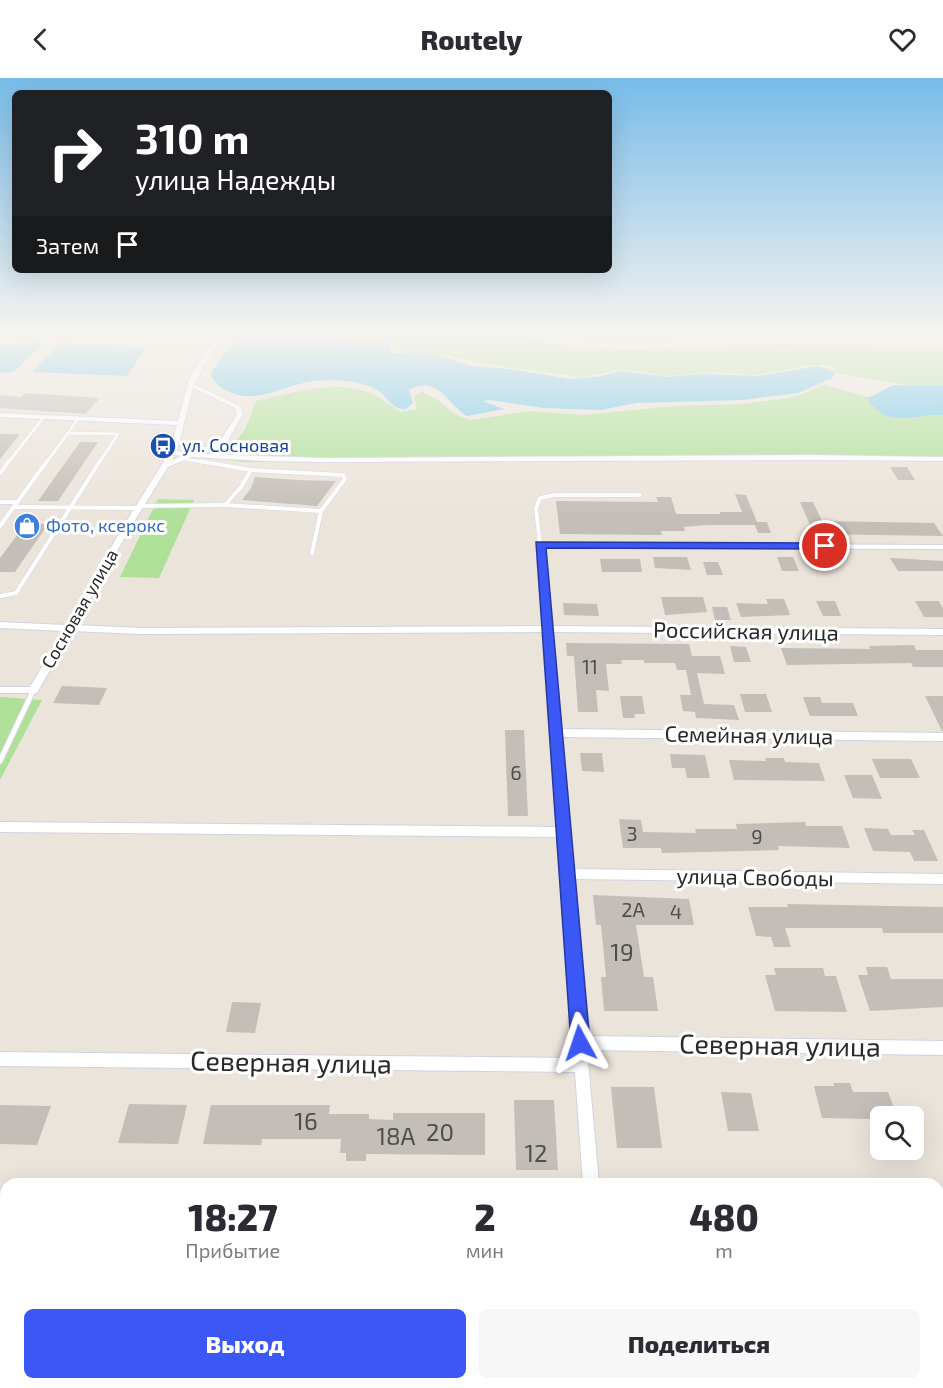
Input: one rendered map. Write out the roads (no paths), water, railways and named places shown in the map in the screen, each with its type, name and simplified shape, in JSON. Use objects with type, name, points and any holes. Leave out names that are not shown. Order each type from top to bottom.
[{"type":"street","name":"Сосновая улица","points":[[33,691],[139,507],[173,453],[189,396]]},
{"type":"street","points":[[164,466],[194,456],[223,442],[240,414],[238,407],[215,396]]},
{"type":"street","points":[[0,415],[182,423]]},
{"type":"street","points":[[173,453],[241,459],[719,457],[943,459]]},
{"type":"street","points":[[591,1178],[540,545],[943,547]]},
{"type":"street","name":"Российская улица","points":[[0,625],[141,631],[548,629],[943,632]]},
{"type":"street","points":[[0,690],[33,691]]},
{"type":"street","name":"Семейная улица","points":[[556,733],[943,737]]},
{"type":"street","points":[[0,828],[563,832]]},
{"type":"street","name":"улица Свободы","points":[[566,874],[943,879]]},
{"type":"street","name":"Северная улица","points":[[580,1043],[943,1048]]},
{"type":"street","name":"Северная улица","points":[[0,1059],[582,1065]]},
{"type":"lane","points":[[0,473],[43,418]]},
{"type":"lane","points":[[0,526],[77,420]]},
{"type":"lane","points":[[0,596],[16,593],[118,434],[68,433]]},
{"type":"lane","points":[[185,459],[251,470],[343,475],[345,479],[321,511],[312,553]]},
{"type":"lane","points":[[225,505],[241,487],[251,470]]},
{"type":"lane","points":[[540,545],[536,508],[540,498],[554,495],[640,495]]},
{"type":"lane","points":[[0,502],[71,507],[225,505],[321,511]]},
{"type":"lane","points":[[0,761],[33,691]]},
{"type":"water","points":[[384,396],[411,396],[413,403],[406,409],[393,405]]},
{"type":"water","points":[[445,396],[773,396],[742,400],[636,403],[601,410],[543,408],[490,400],[483,401],[504,409],[467,416]]},
{"type":"water","points":[[943,396],[943,415],[894,418],[880,412],[869,403],[868,398]]},
{"type":"place","name":"ул. Сосновая","points":[[163,446]]},
{"type":"place","name":"Фото, ксерокс","points":[[27,526]]}]
